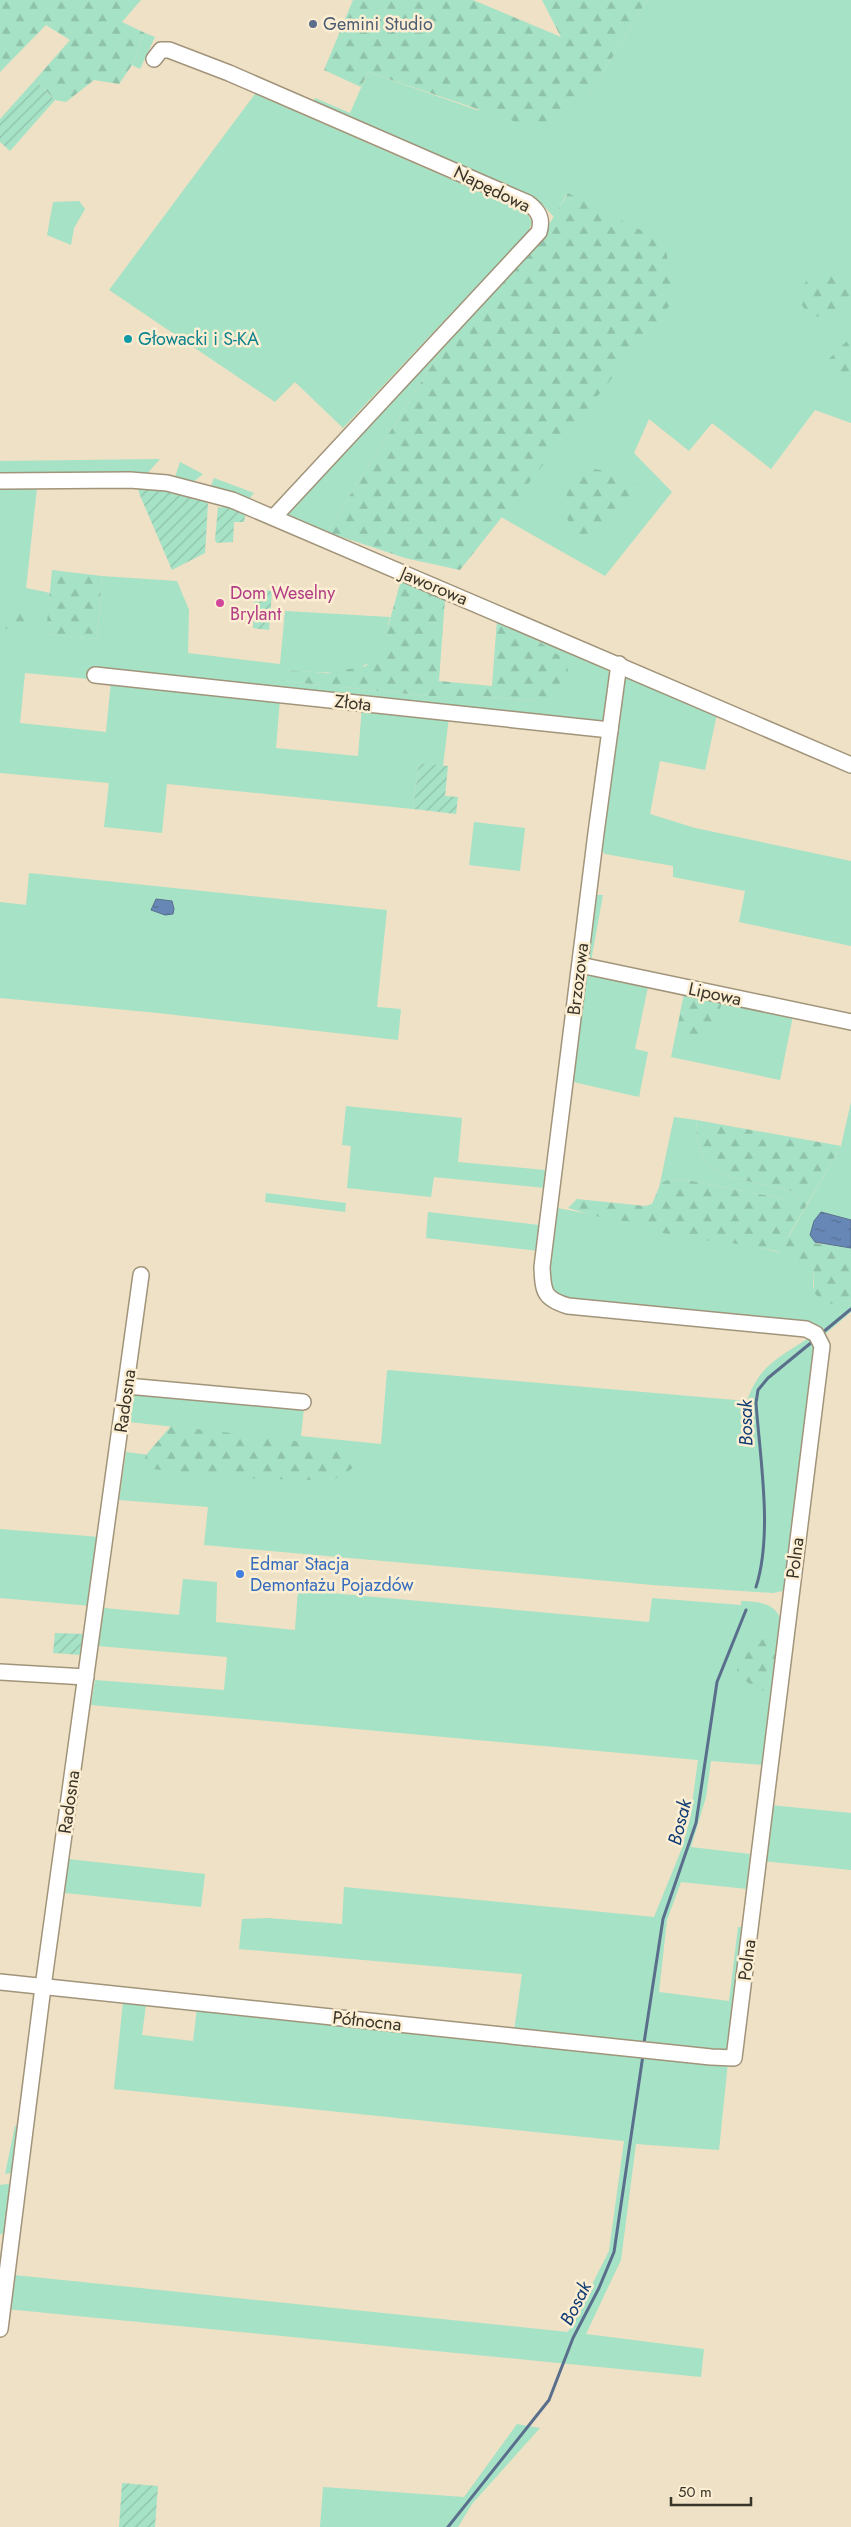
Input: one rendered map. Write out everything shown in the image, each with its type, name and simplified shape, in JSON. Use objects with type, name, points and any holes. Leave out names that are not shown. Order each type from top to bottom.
[{"type":"street","name":"Napędowa","points":[[154,59],[161,50],[169,50],[229,73],[528,203],[536,209],[540,216],[539,232],[274,517]]},
{"type":"street","name":"Jaworowa","points":[[0,481],[130,480],[166,483],[216,495],[274,517],[851,765]]},
{"type":"street","name":"Brzozowa","points":[[546,1294],[542,1268],[619,664]]},
{"type":"street","name":"Złota","points":[[96,675],[610,730]]},
{"type":"street","name":"Lipowa","points":[[580,965],[851,1022]]},
{"type":"street","name":"Radosna","points":[[0,2329],[43,1987],[141,1275]]},
{"type":"street","name":"Polna","points":[[546,1294],[556,1302],[568,1306],[806,1329],[816,1334],[822,1346],[734,2058]]},
{"type":"street","points":[[127,1386],[303,1402]]},
{"type":"street","points":[[0,1672],[86,1677]]},
{"type":"street","name":"Północna","points":[[0,1982],[734,2058]]},
{"type":"green space","points":[[0,0],[141,0],[122,22],[145,33],[132,65],[119,84],[94,80],[66,102],[55,100],[35,80],[70,40],[46,25],[0,72]]},
{"type":"green space","points":[[353,0],[473,0],[561,37],[542,0],[647,0],[588,98],[534,128],[368,72],[361,87],[324,70]]},
{"type":"green space","points":[[647,0],[851,0],[851,423],[815,410],[771,469],[712,423],[689,451],[649,419],[634,453],[672,492],[605,576],[501,517],[567,193],[554,217],[543,205],[511,187],[313,103],[315,98],[350,113],[368,72],[477,110],[588,98]]},
{"type":"green space","points":[[145,33],[155,37],[140,69],[132,65]]},
{"type":"green space","points":[[35,80],[55,100],[10,151],[0,142],[0,119]]},
{"type":"green space","points":[[255,94],[526,212],[532,222],[528,232],[343,428],[295,382],[275,402],[109,290]]},
{"type":"green space","points":[[568,193],[664,242],[676,297],[460,570],[405,558],[327,532],[454,330],[545,231]]},
{"type":"green space","points":[[79,201],[85,209],[74,228],[71,245],[47,235],[53,202]]},
{"type":"green space","points":[[844,273],[851,276],[851,300],[844,300],[842,306],[829,317],[809,316],[797,297],[808,278]]},
{"type":"green space","points":[[454,330],[327,532],[284,517]]},
{"type":"green space","points":[[851,337],[851,377],[822,366]]},
{"type":"green space","points":[[160,459],[145,476],[0,476],[0,461]]},
{"type":"green space","points":[[180,462],[203,474],[192,483],[177,480],[175,477]]},
{"type":"green space","points":[[594,469],[634,476],[636,489],[608,525],[590,537],[574,534],[567,518],[566,501],[570,484],[578,470]]},
{"type":"green space","points":[[214,478],[254,493],[249,499],[211,486]]},
{"type":"green space","points":[[138,487],[201,496],[208,504],[205,553],[172,570]]},
{"type":"green space","points":[[37,488],[26,588],[50,593],[47,634],[97,639],[102,576],[177,581],[189,610],[188,653],[280,664],[285,611],[390,617],[382,648],[375,658],[364,665],[353,670],[339,672],[286,670],[284,681],[428,696],[480,696],[536,701],[541,643],[497,620],[607,667],[610,676],[605,718],[598,723],[449,717],[443,766],[419,763],[413,809],[167,784],[162,833],[104,827],[109,783],[0,773],[0,489]],"holes":[[[25,673],[111,681],[106,732],[20,723]],[[280,699],[362,707],[358,756],[276,748]]]},
{"type":"green space","points":[[225,504],[245,515],[244,522],[234,522],[233,542],[217,543],[215,540],[218,507],[221,508]]},
{"type":"green space","points":[[52,570],[102,576],[97,639],[46,634]]},
{"type":"green space","points":[[401,580],[445,599],[439,681],[492,686],[497,620],[541,643],[567,661],[569,678],[560,694],[536,701],[480,696],[428,696],[283,681],[286,670],[327,673],[366,666],[382,648]]},
{"type":"green space","points":[[251,588],[272,591],[269,630],[253,628],[254,597]]},
{"type":"green space","points":[[4,613],[33,614],[29,631],[2,628]]},
{"type":"green space","points":[[631,676],[717,714],[705,770],[660,761],[650,814],[695,828],[851,861],[851,946],[739,922],[745,891],[673,877],[673,866],[605,854],[600,849],[623,680]]},
{"type":"green space","points":[[419,763],[448,766],[445,796],[458,797],[456,814],[413,809]]},
{"type":"green space","points":[[474,822],[525,828],[520,871],[469,865]]},
{"type":"green space","points":[[29,873],[387,910],[377,1007],[401,1009],[398,1040],[158,1013],[0,998],[0,902],[26,905]]},
{"type":"green space","points":[[593,895],[603,895],[591,961],[585,958]]},
{"type":"green space","points":[[585,975],[648,987],[635,1049],[648,1052],[639,1097],[569,1081]]},
{"type":"green space","points":[[684,994],[793,1016],[780,1080],[671,1057]]},
{"type":"green space","points":[[684,994],[722,1001],[713,1039],[677,1031]]},
{"type":"green space","points":[[851,1102],[851,1220],[821,1212],[815,1242],[818,1244],[788,1238],[841,1146]]},
{"type":"green space","points":[[346,1106],[462,1118],[458,1162],[545,1170],[544,1188],[434,1177],[431,1197],[347,1188],[351,1146],[342,1145]]},
{"type":"green space","points":[[674,1117],[696,1120],[701,1153],[706,1162],[713,1168],[733,1177],[791,1191],[798,1199],[785,1199],[687,1180],[671,1179],[659,1188]]},
{"type":"green space","points":[[696,1120],[841,1146],[788,1237],[796,1235],[814,1243],[851,1247],[851,1300],[841,1304],[831,1304],[823,1300],[814,1293],[813,1266],[797,1262],[777,1251],[720,1241],[691,1240],[663,1233],[651,1225],[603,1218],[568,1208],[577,1199],[645,1206],[652,1204],[661,1183],[671,1179],[687,1180],[785,1199],[798,1199],[791,1191],[733,1177],[713,1168],[706,1162],[701,1153]]},
{"type":"green space","points":[[544,1192],[543,1233],[537,1236],[537,1240],[541,1243],[539,1251],[426,1238],[428,1212],[539,1225]]},
{"type":"green space","points":[[266,1193],[346,1203],[345,1212],[265,1202]]},
{"type":"green space","points":[[557,1208],[651,1225],[676,1235],[734,1243],[784,1254],[813,1266],[813,1288],[847,1302],[851,1300],[851,1312],[824,1335],[571,1302],[551,1291],[546,1265]]},
{"type":"green space","points":[[810,1337],[816,1344],[787,1584],[783,1591],[773,1593],[653,1585],[204,1545],[208,1507],[119,1500],[126,1452],[188,1460],[194,1429],[129,1422],[137,1384],[305,1398],[301,1436],[381,1444],[387,1371],[389,1370],[747,1401],[752,1388],[764,1370]]},
{"type":"green space","points":[[171,1426],[291,1440],[343,1452],[353,1468],[338,1478],[317,1480],[237,1478],[143,1468],[146,1455]]},
{"type":"green space","points":[[0,1529],[100,1537],[92,1606],[0,1598]]},
{"type":"green space","points":[[183,1579],[217,1582],[216,1622],[295,1630],[298,1590],[649,1622],[652,1598],[741,1605],[741,1601],[754,1602],[766,1604],[775,1610],[782,1621],[765,1765],[711,1761],[706,1797],[691,1847],[750,1854],[747,1889],[681,1882],[667,1920],[659,1992],[729,2001],[738,1927],[745,1927],[730,2048],[726,2051],[514,2031],[522,1974],[239,1949],[242,1919],[268,1918],[342,1924],[344,1887],[654,1917],[682,1848],[690,1819],[698,1760],[91,1705],[95,1680],[224,1690],[227,1657],[98,1646],[104,1608],[179,1615]]},
{"type":"green space","points":[[55,1633],[84,1634],[82,1655],[53,1653]]},
{"type":"green space","points":[[760,1639],[778,1641],[772,1690],[767,1691],[756,1688],[737,1671],[740,1648]]},
{"type":"green space","points":[[770,1805],[851,1813],[851,1870],[762,1861]]},
{"type":"green space","points":[[68,1859],[205,1874],[201,1907],[65,1893]]},
{"type":"green space","points":[[123,2002],[146,2005],[142,2035],[193,2041],[197,2008],[728,2062],[719,2150],[636,2144],[621,2260],[586,2334],[704,2349],[701,2377],[6,2309],[14,2275],[568,2332],[609,2251],[624,2141],[114,2089]]},
{"type":"green space","points":[[15,2126],[21,2126],[14,2172],[5,2174]]},
{"type":"green space","points":[[15,2183],[8,2235],[0,2234],[0,2185]]},
{"type":"green space","points":[[517,2424],[540,2428],[472,2504],[458,2527],[320,2527],[323,2487],[464,2497]]},
{"type":"green space","points":[[122,2483],[158,2486],[155,2527],[119,2527]]},
{"type":"water","points":[[156,899],[172,901],[173,914],[165,915],[151,910]]},
{"type":"water","points":[[821,1212],[851,1220],[851,1248],[815,1242],[810,1235],[814,1221]]},
{"type":"waterway","name":"Bosak","points":[[822,1333],[851,1309]]},
{"type":"waterway","name":"Bosak","points":[[756,1587],[764,1544],[765,1520],[756,1403],[758,1390],[768,1378],[812,1342]]},
{"type":"waterway","name":"Bosak","points":[[644,2043],[663,1919],[696,1823],[717,1682],[746,1610]]},
{"type":"waterway","name":"Bosak","points":[[448,2527],[549,2400],[573,2338],[599,2288],[614,2252],[643,2055]]},
{"type":"place","name":"Gemini Studio","points":[[313,24]]},
{"type":"place","name":"Głowacki i S-KA","points":[[128,339]]},
{"type":"place","name":"Dom Weselny Brylant","points":[[220,603]]},
{"type":"place","name":"Edmar Stacja Demontażu Pojazdów","points":[[240,1574]]}]
